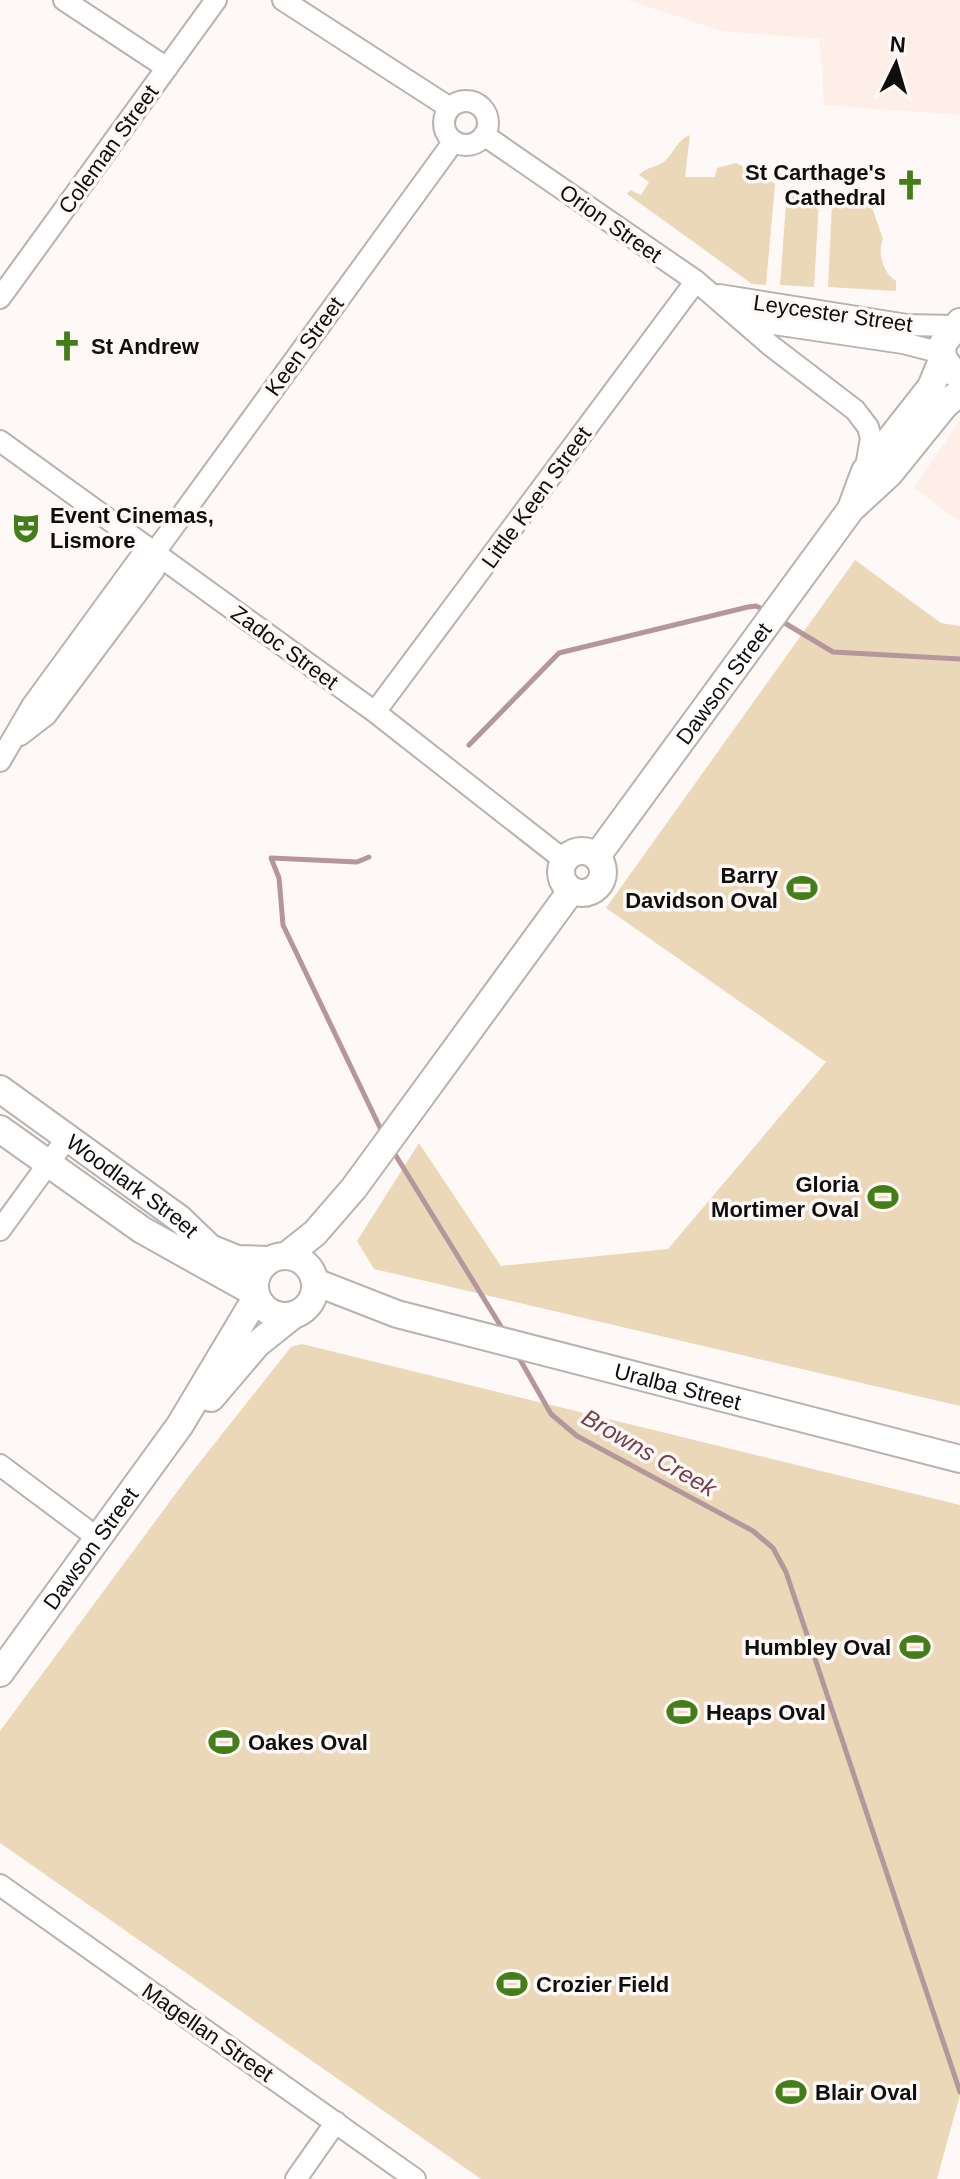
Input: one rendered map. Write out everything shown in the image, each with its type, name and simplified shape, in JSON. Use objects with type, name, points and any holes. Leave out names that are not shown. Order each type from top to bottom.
[{"type":"main road","name":"Dawson Street","points":[[851,509],[865,471],[948,362],[945,337],[957,324]]},
{"type":"main road","name":"Dawson Street","points":[[597,856],[851,509],[889,474],[944,406],[960,392]]},
{"type":"main road","points":[[577,852],[597,856],[603,867],[600,885],[589,892],[571,891],[562,880],[564,860],[577,852]]},
{"type":"main road","points":[[354,1188],[315,1281],[313,1297],[295,1315],[275,1315],[256,1296],[255,1278],[315,1233],[354,1188],[571,891]]},
{"type":"main road","name":"Woodlark Street","points":[[0,1089],[180,1219],[210,1248],[237,1259],[278,1258]]},
{"type":"main road","name":"Woodlark Street","points":[[0,1129],[142,1230],[256,1296]]},
{"type":"main road","points":[[278,1258],[301,1261],[315,1281]]},
{"type":"main road","name":"Uralba Street","points":[[315,1281],[397,1314],[960,1459]]},
{"type":"main road","name":"Dawson Street","points":[[0,1673],[180,1425],[256,1296]]},
{"type":"main road","name":"Uralba Street","points":[[295,1315],[337,1309],[397,1314]]},
{"type":"main road","name":"Dawson Street","points":[[180,1425],[205,1404],[257,1344],[295,1315]]},
{"type":"street","points":[[64,0],[167,68]]},
{"type":"street","name":"Coleman Street","points":[[0,298],[216,0]]},
{"type":"street","points":[[283,0],[450,108]]},
{"type":"street","points":[[466,101],[479,106],[488,122],[484,135],[472,144],[454,141],[444,123],[450,108],[466,101]]},
{"type":"street","name":"Orion Street","points":[[484,135],[703,287],[770,345],[862,416],[871,438],[865,471]]},
{"type":"street","name":"Keen Street","points":[[0,761],[17,737],[32,706],[140,558],[155,552],[454,141]]},
{"type":"street","name":"Leycester Street","points":[[703,287],[907,325],[957,324]]},
{"type":"street","name":"Little Keen Street","points":[[375,712],[703,287]]},
{"type":"street","name":"Orion Street","points":[[736,313],[774,324],[903,343],[948,362]]},
{"type":"street","name":"Zadoc Street","points":[[0,441],[375,712],[564,860]]},
{"type":"street","points":[[0,1230],[67,1138]]},
{"type":"street","points":[[0,1465],[99,1539]]},
{"type":"street","name":"Magellan Street","points":[[0,1885],[415,2179]]},
{"type":"street","points":[[296,2179],[336,2122]]},
{"type":"shaded area","points":[[627,0],[960,0],[960,115],[824,105],[820,39],[721,31]]},
{"type":"shaded area","points":[[690,135],[685,177],[715,177],[717,168],[736,163],[775,184],[766,285],[752,284],[627,194],[630,190],[641,195],[649,182],[639,175],[662,163]]},
{"type":"shaded area","points":[[793,191],[816,193],[819,201],[814,287],[780,285],[786,204],[788,194]]},
{"type":"shaded area","points":[[847,198],[869,199],[883,239],[882,262],[896,281],[896,291],[828,287],[832,202]]},
{"type":"shaded area","points":[[960,420],[960,522],[914,488]]},
{"type":"shaded area","points":[[855,560],[941,623],[960,626],[960,1406],[374,1269],[357,1241],[419,1143],[501,1266],[668,1249],[826,1062],[606,908]]},
{"type":"shaded area","points":[[302,1344],[960,1505],[960,2095],[937,2179],[481,2179],[0,1843],[0,1731],[188,1477],[291,1347]]},
{"type":"waterway","points":[[469,745],[559,653],[748,607],[756,606],[767,611]]},
{"type":"waterway","points":[[778,619],[833,652],[960,659]]},
{"type":"waterway","name":"Browns Creek","points":[[369,857],[357,862],[271,858],[279,878],[283,925],[384,1136]]},
{"type":"waterway","name":"Browns Creek","points":[[393,1151],[505,1333]]},
{"type":"waterway","name":"Browns Creek","points":[[518,1356],[551,1414],[577,1436],[753,1531],[773,1548],[786,1572],[960,2092]]},
{"type":"place","name":"St Carthage's Cathedral","points":[[910,185]]},
{"type":"place","name":"St Andrew","points":[[67,346]]},
{"type":"place","name":"Event Cinemas, Lismore","points":[[26,528]]},
{"type":"place","name":"Barry Davidson Oval","points":[[802,888]]},
{"type":"place","name":"Gloria Mortimer Oval","points":[[883,1197]]},
{"type":"place","name":"Humbley Oval","points":[[915,1647]]},
{"type":"place","name":"Heaps Oval","points":[[682,1712]]},
{"type":"place","name":"Oakes Oval","points":[[224,1742]]},
{"type":"place","name":"Crozier Field","points":[[512,1984]]},
{"type":"place","name":"Blair Oval","points":[[791,2092]]}]
